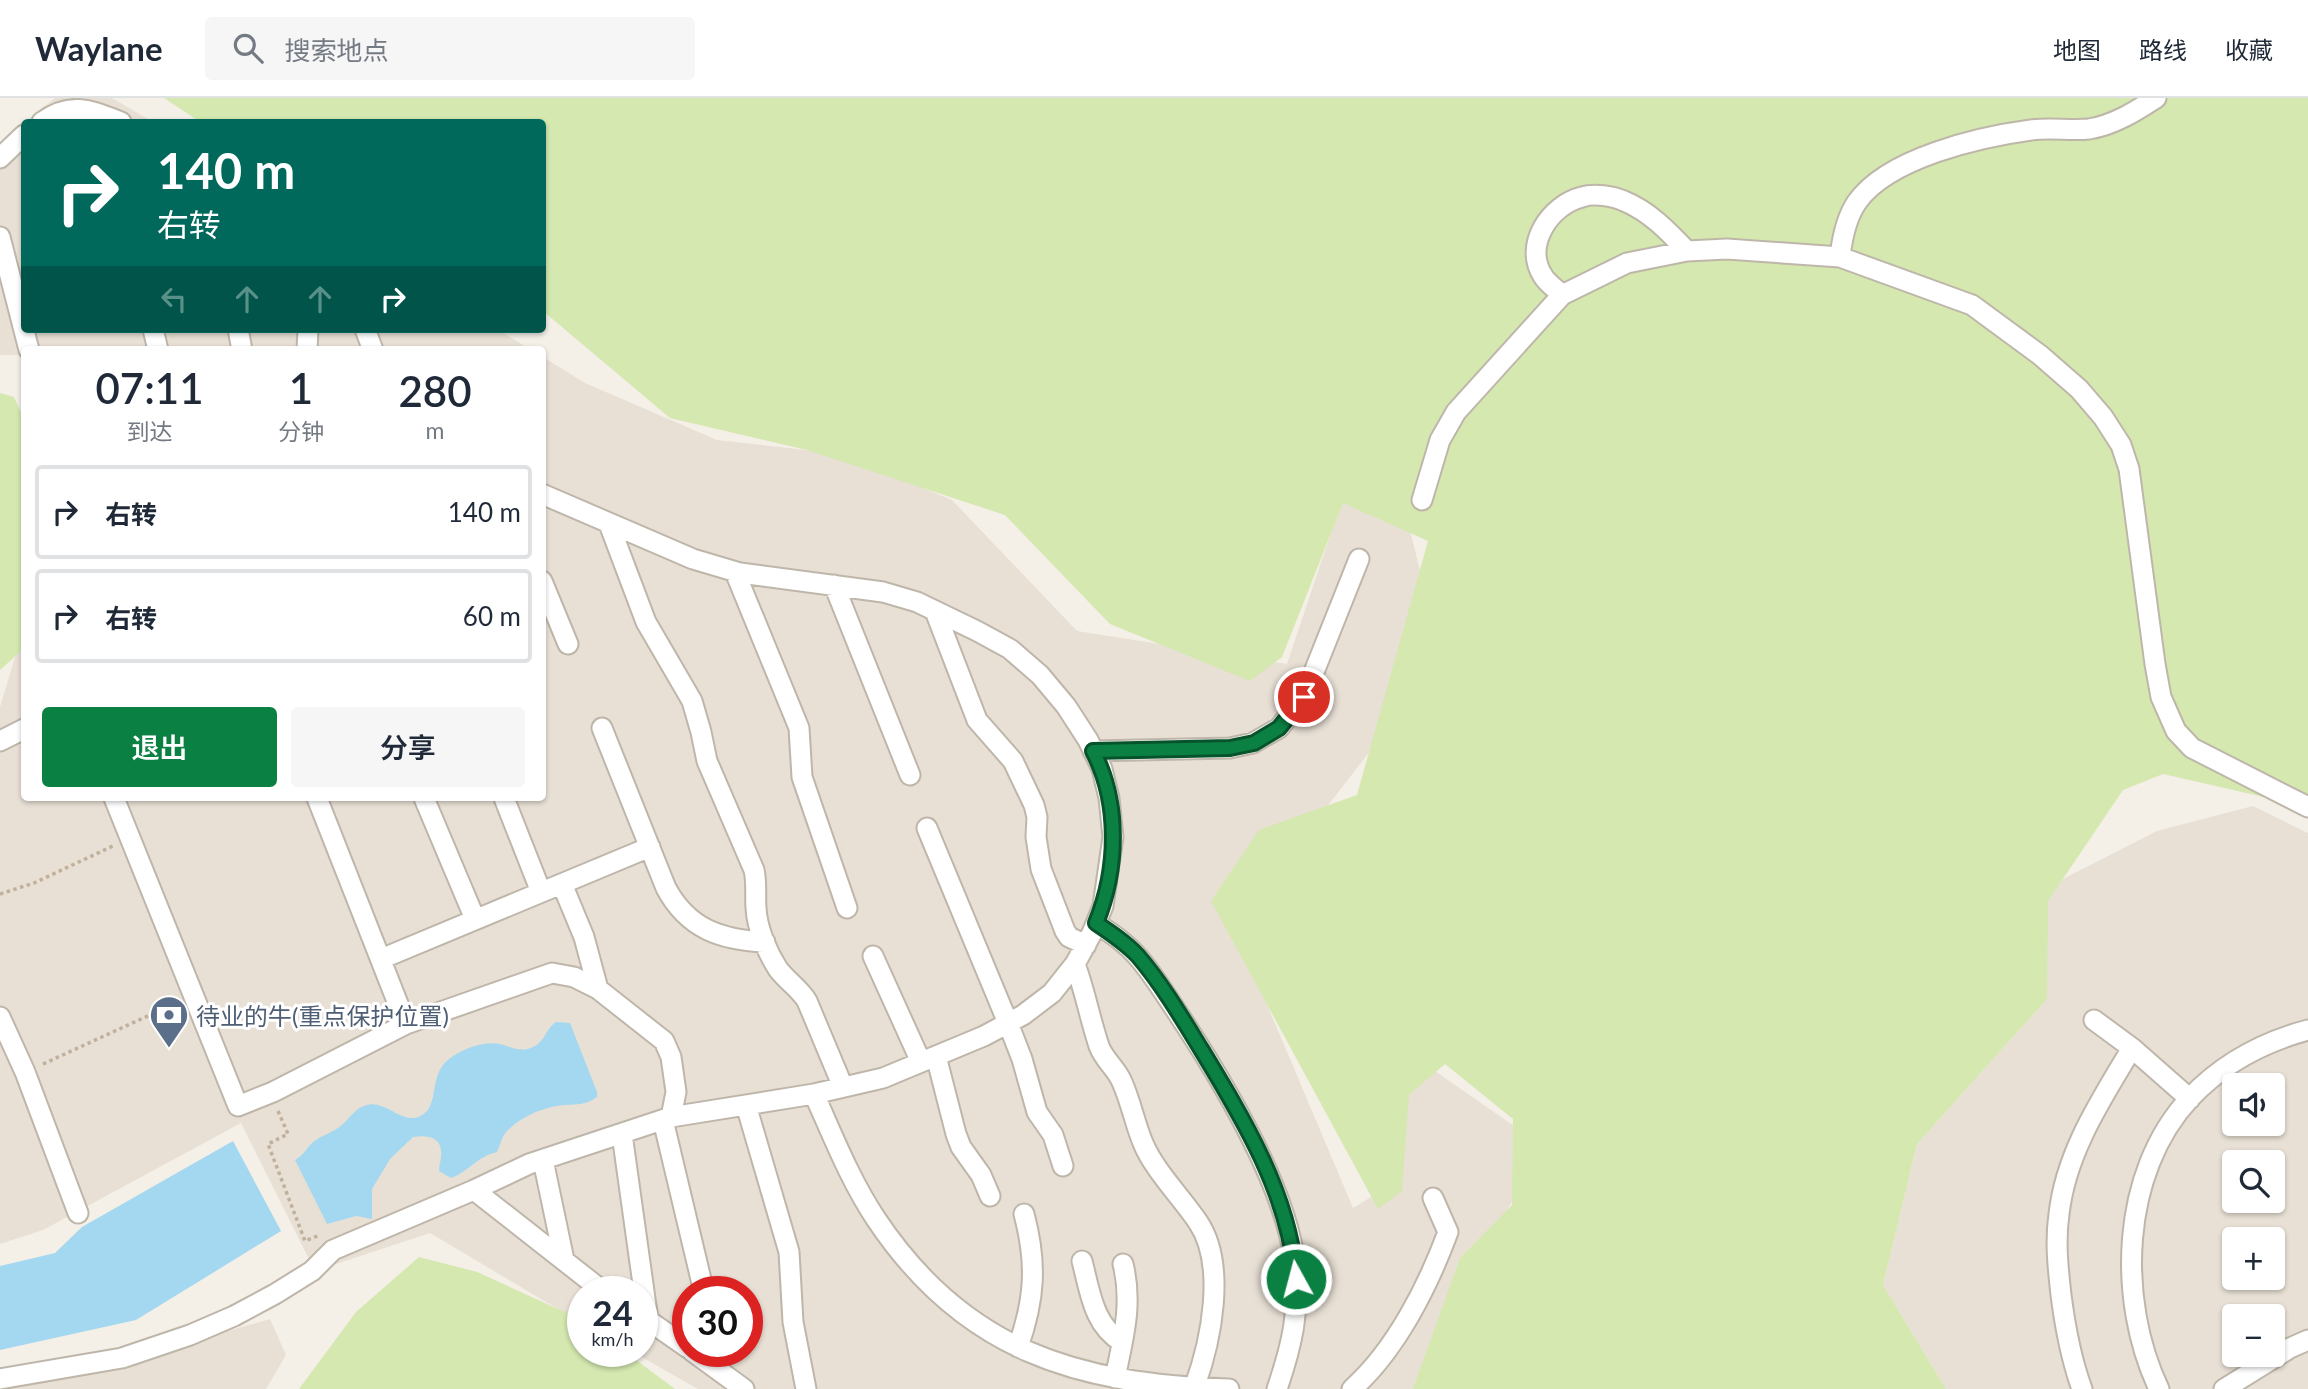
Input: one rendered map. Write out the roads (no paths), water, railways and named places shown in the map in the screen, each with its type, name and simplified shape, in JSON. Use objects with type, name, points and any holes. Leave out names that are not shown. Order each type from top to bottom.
[{"type":"street","points":[[1840,257],[1843,237],[1857,202],[1877,181],[1896,168],[1976,141],[2031,130],[2090,128],[2105,124],[2131,114],[2157,98]]},
{"type":"street","points":[[47,119],[71,108],[108,119]]},
{"type":"street","points":[[0,158],[21,138]]},
{"type":"street","points":[[1562,295],[1543,276],[1536,257],[1536,241],[1558,208],[1583,196],[1603,196],[1624,201],[1648,215],[1688,251]]},
{"type":"street","points":[[0,237],[21,319]]},
{"type":"street","points":[[1422,500],[1440,440],[1456,412],[1562,295],[1627,263],[1688,251],[1727,250],[1840,257],[1972,305],[2040,355],[2079,389],[2103,417],[2121,444],[2129,469],[2155,664],[2161,697],[2176,731],[2192,748],[2308,807]]},
{"type":"street","points":[[0,1378],[122,1358],[190,1335],[234,1317],[275,1294],[312,1271],[332,1251],[543,1160],[622,1133],[667,1118],[814,1094],[883,1078],[984,1036],[1023,1015],[1052,993],[1075,964],[1103,906],[1114,837],[1102,769],[1066,706],[1040,675],[1010,649],[917,602],[883,592],[735,572],[693,559],[546,496]]},
{"type":"street","points":[[609,524],[646,622],[692,701],[707,761],[754,870],[756,911],[765,942],[780,971],[803,993],[843,1087]]},
{"type":"street","points":[[1093,751],[1230,748],[1254,743],[1279,728],[1304,697],[1359,559]]},
{"type":"street","points":[[735,572],[799,728],[802,776],[847,908]]},
{"type":"street","points":[[834,585],[909,775]]},
{"type":"street","points":[[546,591],[568,644]]},
{"type":"street","points":[[935,611],[977,720],[1013,761],[1034,805],[1041,869],[1065,932],[1069,937],[1086,945]]},
{"type":"street","points":[[602,728],[666,888],[676,906],[687,918],[715,933],[739,941],[765,942]]},
{"type":"street","points":[[0,741],[21,730]]},
{"type":"street","points":[[115,801],[238,1106],[271,1093],[406,1024],[552,973],[575,976],[598,989],[664,1041],[671,1057],[676,1092],[667,1118],[701,1276]]},
{"type":"street","points":[[318,801],[406,1024]]},
{"type":"street","points":[[425,801],[475,919]]},
{"type":"street","points":[[505,801],[541,892]]},
{"type":"street","points":[[927,828],[1022,1059],[1037,1112],[1053,1135],[1063,1166]]},
{"type":"street","points":[[381,959],[650,847]]},
{"type":"street","points":[[562,884],[584,937],[598,989]]},
{"type":"street","points":[[1096,923],[1137,956],[1181,1017],[1222,1085],[1276,1193],[1291,1241],[1297,1295],[1292,1345],[1277,1389]]},
{"type":"street","points":[[873,956],[929,1059],[961,1147],[981,1175],[990,1196]]},
{"type":"street","points":[[1075,964],[1100,1049],[1122,1082],[1144,1146],[1197,1220],[1209,1242],[1213,1267],[1212,1320],[1194,1388]]},
{"type":"street","points":[[0,1017],[25,1072],[78,1213]]},
{"type":"street","points":[[2094,1020],[2132,1048],[2190,1099]]},
{"type":"street","points":[[2159,1389],[2148,1365],[2134,1312],[2130,1264],[2143,1185],[2152,1161],[2163,1137],[2190,1099],[2236,1060],[2283,1037],[2308,1030]]},
{"type":"street","points":[[2082,1389],[2063,1310],[2058,1264],[2058,1215],[2064,1186],[2082,1135],[2091,1115],[2132,1048]]},
{"type":"street","points":[[814,1094],[857,1187],[901,1253],[937,1294],[990,1333],[1058,1364],[1115,1378],[1194,1388],[1229,1389]]},
{"type":"street","points":[[746,1105],[789,1252],[793,1322],[806,1389]]},
{"type":"street","points":[[622,1133],[640,1276]]},
{"type":"street","points":[[543,1160],[564,1260]]},
{"type":"street","points":[[474,1191],[584,1276]]},
{"type":"street","points":[[1352,1389],[1362,1380],[1402,1327],[1433,1273],[1448,1232],[1433,1198]]},
{"type":"street","points":[[1018,1347],[1027,1324],[1034,1275],[1031,1240],[1024,1213]]},
{"type":"street","points":[[1082,1261],[1098,1316],[1111,1335],[1122,1342]]},
{"type":"street","points":[[1115,1378],[1128,1306],[1123,1264]]},
{"type":"street","points":[[2224,1389],[2290,1348],[2308,1340]]},
{"type":"street","points":[[714,1367],[744,1389]]},
{"type":"street","points":[[722,1367],[724,1374]]},
{"type":"water","points":[[556,1022],[570,1023],[597,1097],[586,1103],[557,1106],[533,1113],[506,1132],[497,1152],[451,1178],[439,1171],[441,1154],[438,1143],[427,1137],[413,1137],[390,1159],[372,1189],[372,1219],[356,1216],[327,1224],[295,1160],[313,1142],[338,1128],[356,1110],[367,1105],[381,1106],[408,1118],[422,1115],[431,1104],[438,1073],[449,1059],[467,1049],[486,1044],[531,1048],[540,1042]]},
{"type":"water","points":[[233,1141],[281,1231],[136,1320],[0,1350],[0,1266],[55,1253],[82,1227]]},
{"type":"place","name":"待业的牛(重点保护位置)","points":[[169,1049]]}]
